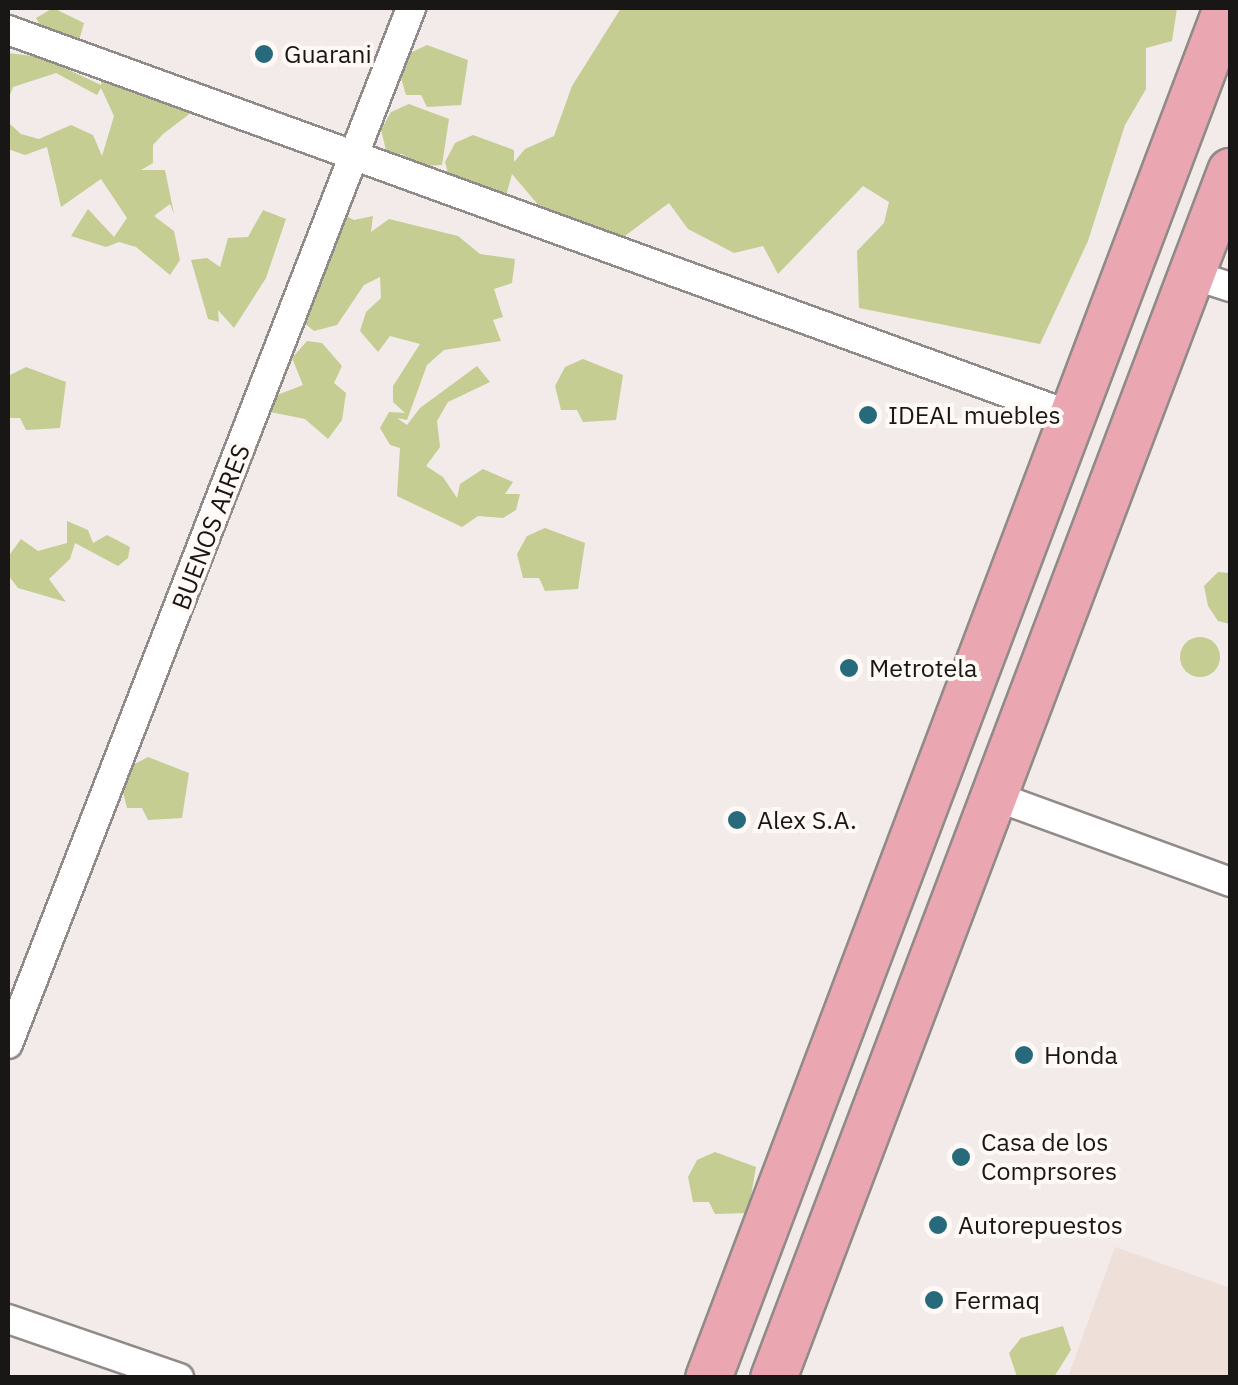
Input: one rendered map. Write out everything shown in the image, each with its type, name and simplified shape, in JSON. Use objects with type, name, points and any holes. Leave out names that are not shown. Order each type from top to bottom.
[{"type":"highway","points":[[708,1378],[1076,417],[1226,8]]},
{"type":"highway","points":[[773,1378],[997,797],[1210,280],[1230,171]]},
{"type":"street","points":[[8,16],[11,8]]},
{"type":"street","name":"BUENOS AIRES","points":[[8,1044],[411,8]]},
{"type":"street","points":[[8,30],[1076,417]]},
{"type":"street","points":[[997,797],[1230,882]]},
{"type":"street","points":[[8,1319],[180,1378]]},
{"type":"shaded area","points":[[1115,1247],[1230,1288],[1230,1377],[1068,1377]]},
{"type":"green space","points":[[53,8],[84,23],[78,44],[49,40],[36,18]]},
{"type":"green space","points":[[621,8],[1177,8],[1172,41],[1146,48],[1146,89],[1125,125],[1088,241],[1040,344],[859,308],[857,251],[884,223],[889,202],[863,186],[778,274],[763,246],[734,253],[688,229],[669,203],[610,247],[546,214],[512,174],[506,196],[451,185],[445,162],[455,143],[473,135],[514,150],[514,162],[525,149],[554,136],[572,86]]},
{"type":"green space","points":[[427,45],[468,60],[461,105],[427,107],[421,95],[406,95],[399,71],[410,53]]},
{"type":"green space","points":[[8,53],[41,57],[101,85],[103,72],[196,97],[192,112],[153,145],[153,163],[141,170],[165,170],[174,214],[170,204],[154,216],[174,231],[180,260],[170,275],[136,247],[119,242],[106,247],[71,236],[88,209],[114,237],[127,218],[101,179],[61,207],[47,147],[25,155],[8,149],[8,105],[10,124],[21,134],[39,139],[71,125],[93,135],[102,156],[114,116],[101,88],[97,95],[56,73],[13,87],[8,100]]},
{"type":"green space","points":[[409,104],[449,119],[442,165],[409,167],[403,154],[387,154],[381,130],[391,112]]},
{"type":"green space","points":[[263,210],[286,219],[266,278],[234,328],[218,310],[219,322],[208,319],[191,260],[207,258],[220,267],[228,238],[248,237]]},
{"type":"green space","points":[[335,210],[354,220],[373,216],[371,232],[389,219],[458,236],[480,254],[515,259],[512,283],[494,289],[503,317],[493,320],[501,341],[444,350],[427,365],[407,420],[397,418],[407,425],[420,408],[477,366],[490,382],[448,402],[437,421],[440,447],[426,466],[443,477],[457,498],[460,484],[483,469],[513,482],[505,494],[520,494],[516,510],[503,518],[478,516],[462,527],[397,496],[400,448],[390,445],[380,428],[389,412],[405,413],[393,402],[393,386],[420,344],[390,336],[378,352],[360,331],[366,312],[381,298],[380,277],[364,285],[337,325],[314,331],[303,322]]},
{"type":"green space","points":[[307,341],[322,343],[342,366],[334,383],[346,393],[342,420],[328,439],[305,419],[270,412],[277,395],[303,385],[292,358]]},
{"type":"green space","points":[[583,359],[623,375],[616,420],[583,422],[577,410],[561,410],[555,386],[565,367]]},
{"type":"green space","points":[[26,367],[66,382],[60,428],[26,430],[20,418],[8,418],[8,376]]},
{"type":"green space","points":[[67,521],[88,530],[93,543],[107,535],[130,547],[128,558],[118,566],[75,543],[70,559],[49,579],[66,602],[18,588],[8,575],[8,557],[21,539],[38,551],[67,543]]},
{"type":"green space","points":[[545,528],[585,543],[578,589],[545,591],[539,578],[523,578],[517,554],[527,536]]},
{"type":"green space","points":[[1218,572],[1230,573],[1230,624],[1218,621],[1208,606],[1204,586]]},
{"type":"green space","points":[[1200,637],[1214,643],[1220,657],[1214,671],[1200,677],[1186,671],[1180,657],[1186,643]]},
{"type":"green space","points":[[148,757],[189,773],[182,818],[148,820],[142,808],[127,808],[121,784],[131,766]]},
{"type":"green space","points":[[715,1152],[756,1167],[748,1213],[715,1214],[709,1202],[693,1202],[688,1177],[697,1160]]},
{"type":"green space","points":[[1063,1326],[1071,1350],[1054,1377],[1017,1377],[1009,1353],[1021,1338]]},
{"type":"place","name":"Guarani","points":[[264,54]]},
{"type":"place","name":"IDEAL muebles","points":[[868,415]]},
{"type":"place","name":"Metrotela","points":[[849,668]]},
{"type":"place","name":"Alex S.A.","points":[[737,820]]},
{"type":"place","name":"Honda","points":[[1024,1055]]},
{"type":"place","name":"Casa de los Comprsores","points":[[961,1157]]},
{"type":"place","name":"Autorepuestos","points":[[938,1225]]},
{"type":"place","name":"Fermaq","points":[[934,1300]]}]
